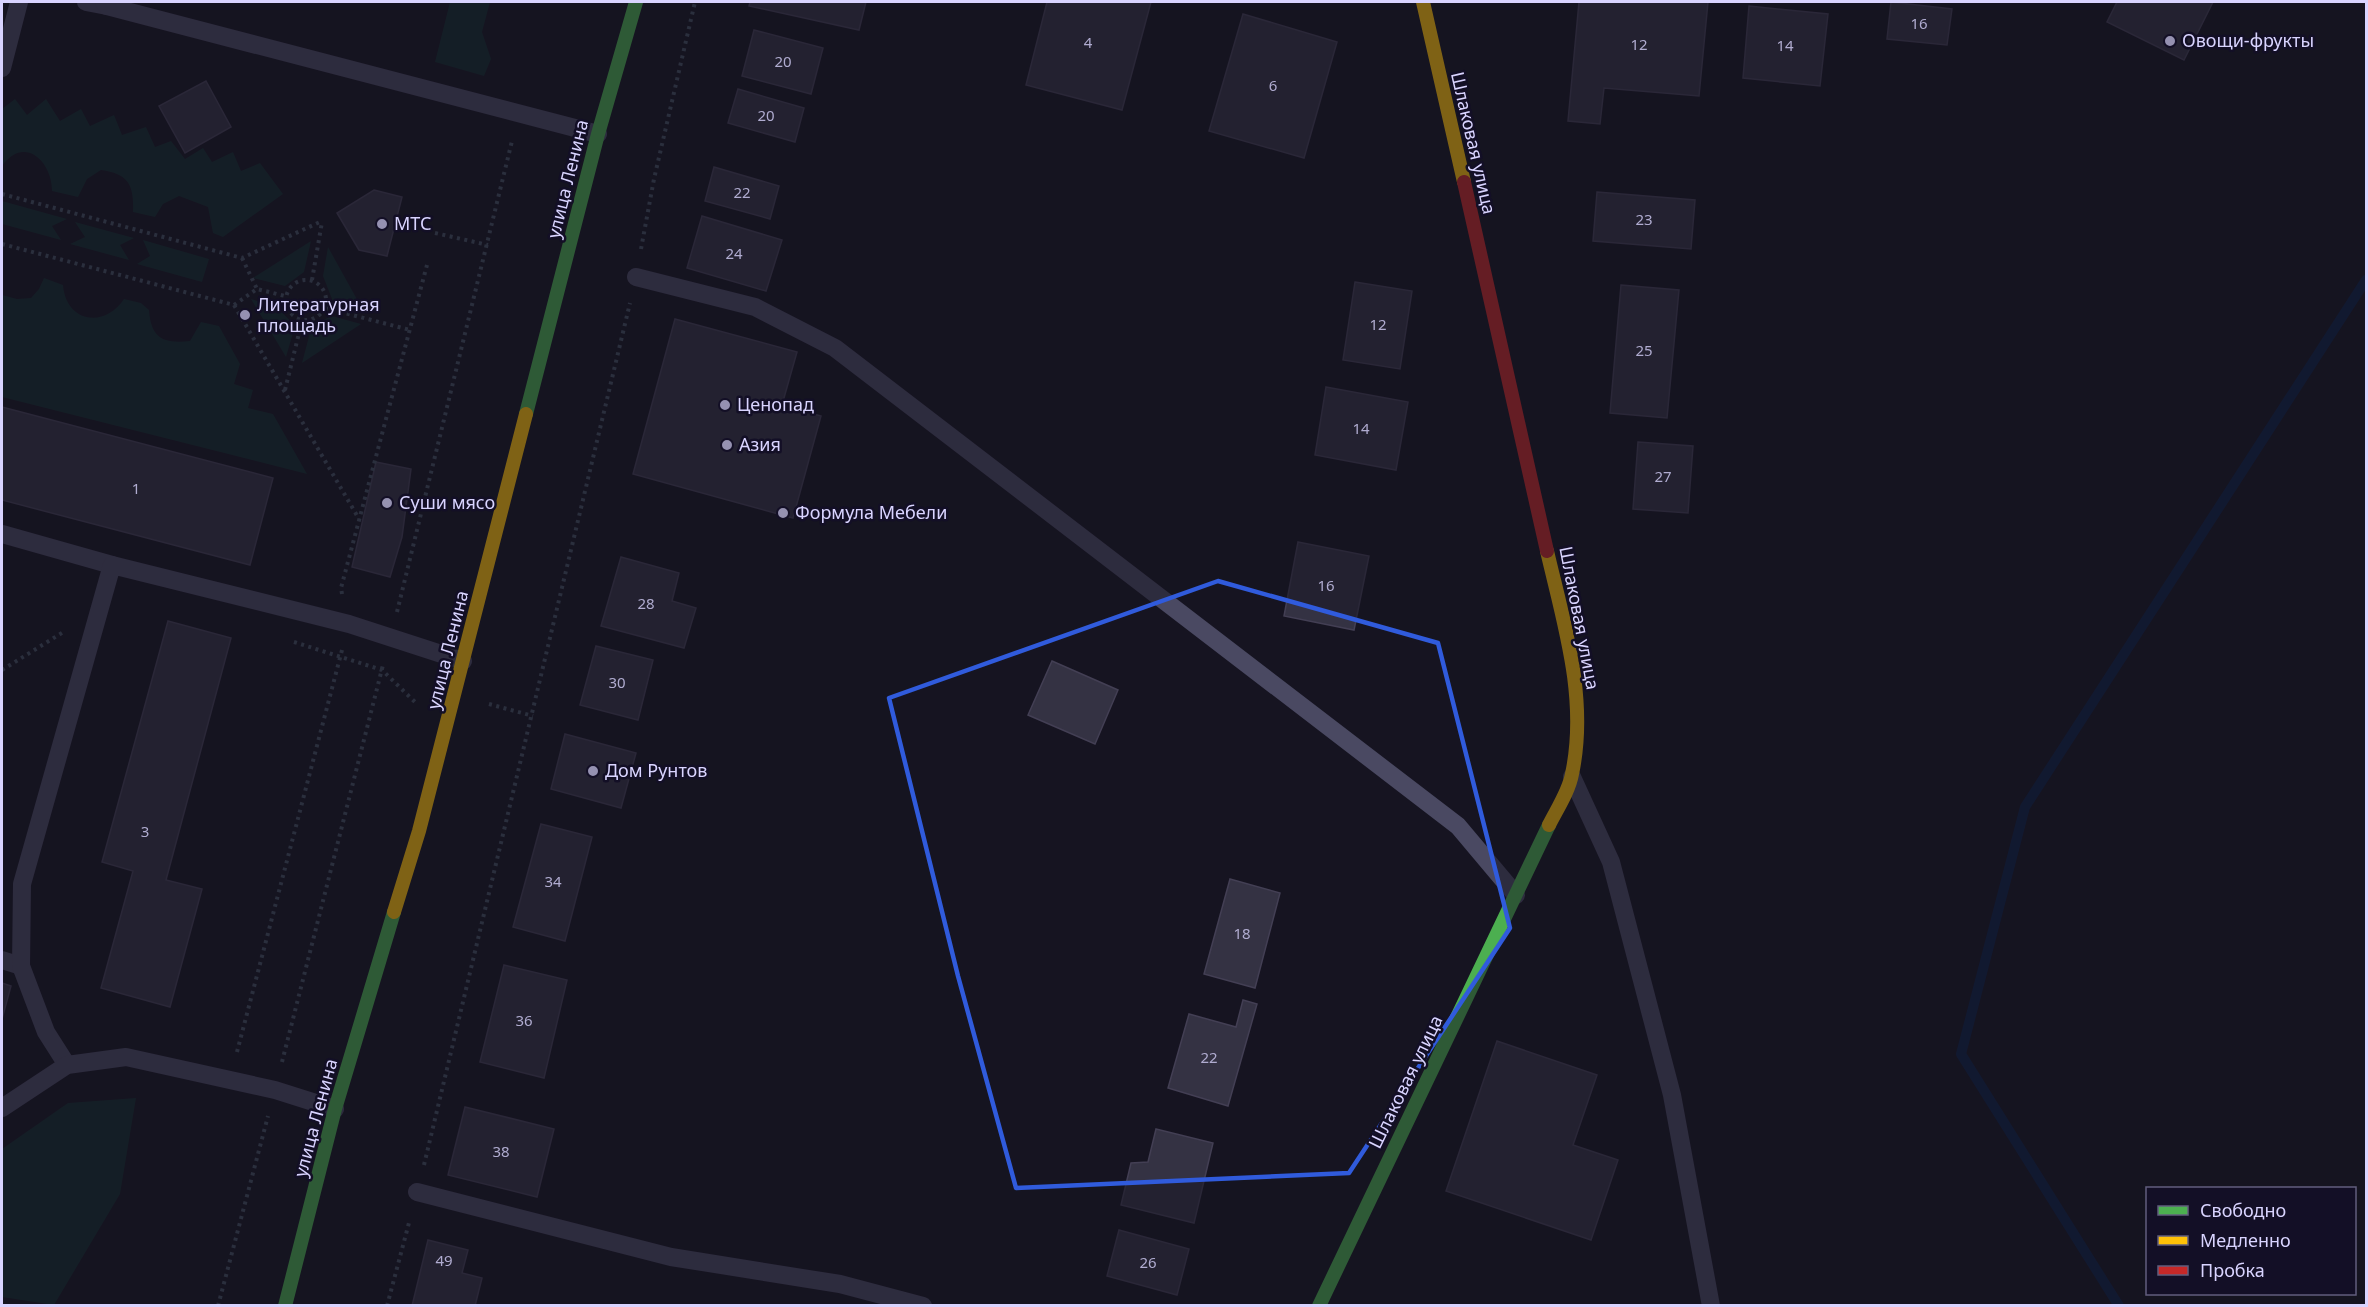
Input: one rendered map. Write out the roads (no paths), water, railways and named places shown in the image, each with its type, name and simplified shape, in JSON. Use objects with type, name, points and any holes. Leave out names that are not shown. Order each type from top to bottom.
[{"type":"street","name":"улица Ленина","points":[[285,1305],[335,1109],[419,831],[598,134],[636,2]]},
{"type":"street","name":"Шлаковая улица","points":[[1319,1305],[1572,777],[1579,728],[1575,675],[1423,2]]},
{"type":"lane","points":[[2,68],[19,2]]},
{"type":"lane","points":[[86,2],[106,4],[598,134]]},
{"type":"lane","points":[[636,277],[755,307],[835,348],[1458,826],[1516,895]]},
{"type":"lane","points":[[2,534],[112,565],[349,624],[463,661]]},
{"type":"lane","points":[[67,1065],[46,1032],[21,966],[22,884],[102,608],[112,565]]},
{"type":"lane","points":[[1572,777],[1611,862],[1664,1062],[1711,1305]]},
{"type":"lane","points":[[2,960],[21,966]]},
{"type":"lane","points":[[2,1108],[67,1065],[126,1057],[275,1090],[335,1109]]},
{"type":"lane","points":[[417,1192],[671,1257],[840,1284],[923,1305]]},
{"type":"waterway","points":[[2119,1306],[1961,1054],[2025,807],[2366,280]]},
{"type":"place","name":"Овощи-фрукты","points":[[2170,41]]},
{"type":"place","name":"МТС","points":[[382,224]]},
{"type":"place","name":"Литературная площадь","points":[[245,315]]},
{"type":"place","name":"Ценопад","points":[[725,405]]},
{"type":"place","name":"Азия","points":[[727,445]]},
{"type":"place","name":"Суши мясо","points":[[387,503]]},
{"type":"place","name":"Формула Мебели","points":[[783,513]]},
{"type":"place","name":"Дом Рунтов","points":[[593,771]]}]
